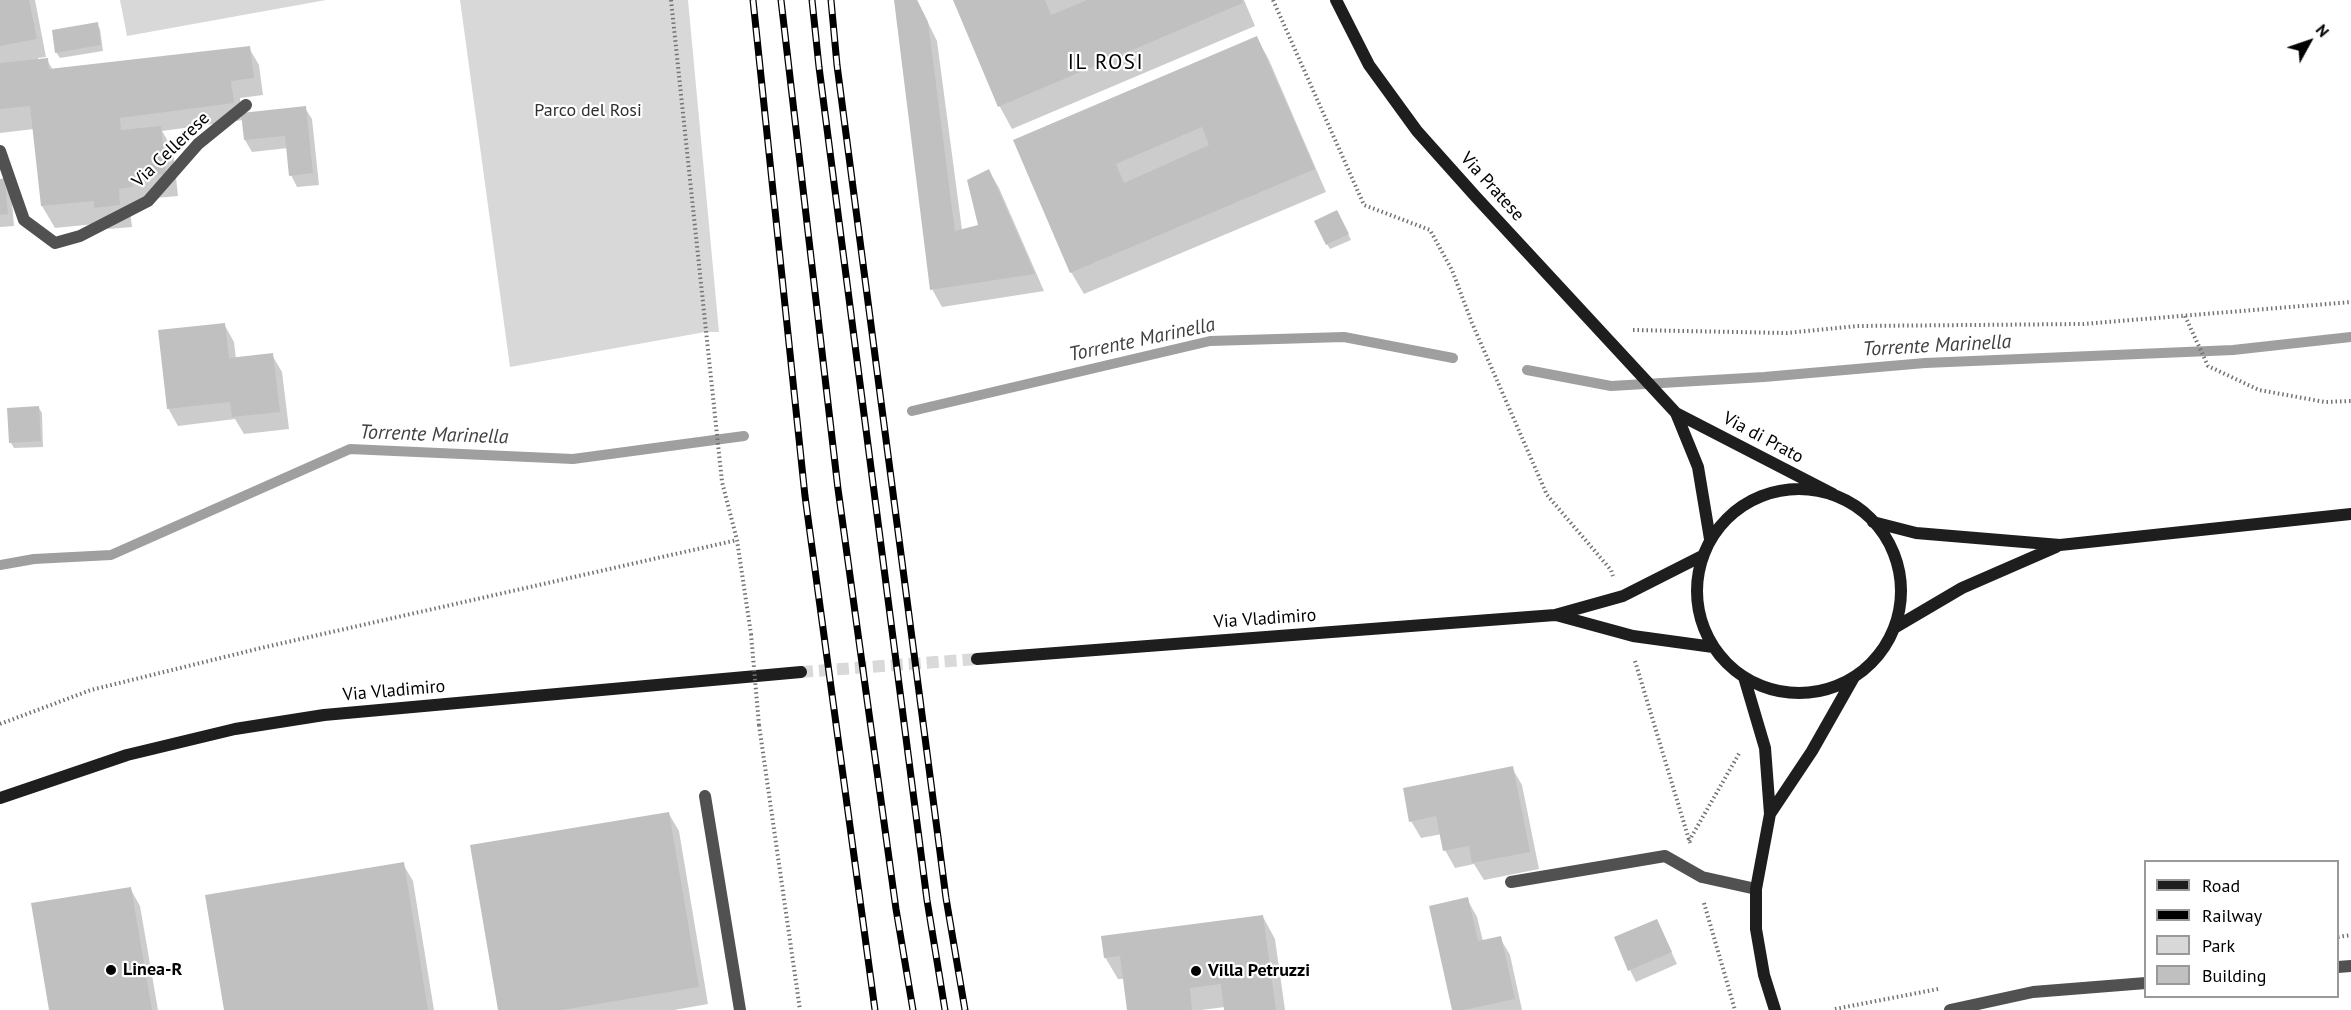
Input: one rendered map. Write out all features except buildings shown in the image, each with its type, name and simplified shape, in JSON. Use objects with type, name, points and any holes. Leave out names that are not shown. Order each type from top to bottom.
[{"type":"main road","name":"Via Pratese","points":[[1336,0],[1369,65],[1417,131],[1645,380]]},
{"type":"main road","name":"Via di Prato","points":[[1645,380],[1676,413],[1833,494],[1861,510],[1887,540],[1896,561],[1900,583],[1899,605],[1894,627],[1879,654],[1855,676],[1834,687],[1812,692],[1788,692],[1765,687],[1744,677],[1713,647],[1700,619],[1697,587],[1702,556],[1710,539],[1733,512],[1763,495],[1798,488],[1833,494]]},
{"type":"main road","name":"Via di Prato","points":[[1676,413],[1698,467],[1710,539]]},
{"type":"main road","points":[[1873,522],[1916,533],[2060,545],[2351,514]]},
{"type":"main road","points":[[1894,627],[1962,588],[2060,545]]},
{"type":"main road","name":"Via Vladimiro","points":[[977,659],[1555,615],[1623,596],[1702,556]]},
{"type":"main road","name":"Via Vladimiro","points":[[1555,615],[1633,636],[1713,647]]},
{"type":"main road","name":"Via Vladimiro","points":[[0,798],[127,754],[235,729],[324,715],[801,672]]},
{"type":"main road","name":"Via di Prato","points":[[1770,814],[1812,751],[1855,676]]},
{"type":"main road","name":"Via di Prato","points":[[1744,677],[1765,748],[1770,814],[1756,889],[1756,929],[1764,975],[1775,1010]]},
{"type":"street","name":"Via Cellerese","points":[[0,151],[24,220],[55,243],[80,237],[148,201],[198,144],[246,105]]},
{"type":"street","points":[[705,796],[740,1010]]},
{"type":"street","points":[[1511,882],[1665,856],[1702,877],[1756,889]]},
{"type":"street","points":[[1950,1010],[2033,992],[2144,983]]},
{"type":"path","points":[[671,0],[719,460],[722,482],[737,540],[751,634],[759,725],[800,1010]]},
{"type":"path","points":[[1273,0],[1364,205],[1430,230],[1452,270],[1472,323],[1546,495],[1611,570]]},
{"type":"path","points":[[1633,330],[1787,333],[1857,326],[2083,324],[2351,302]]},
{"type":"path","points":[[2185,316],[2208,366],[2259,390],[2325,402],[2351,401]]},
{"type":"path","points":[[0,724],[91,690],[261,648],[737,540]]},
{"type":"path","points":[[1633,654],[1689,841],[1741,751]]},
{"type":"path","points":[[1703,897],[1735,1010]]},
{"type":"green space","points":[[120,0],[326,0],[127,36]]},
{"type":"green space","name":"Parco del Rosi","points":[[460,0],[688,0],[719,332],[705,332],[510,367]]},
{"type":"waterway","name":"Torrente Marinella","points":[[912,411],[1210,341],[1344,337],[1453,358]]},
{"type":"waterway","name":"Torrente Marinella","points":[[1527,370],[1611,386],[1764,377],[1925,363],[2233,350],[2351,337]]},
{"type":"waterway","name":"Torrente Marinella","points":[[0,565],[34,559],[111,555],[350,449],[573,459],[744,436]]},
{"type":"tunnel","points":[[801,672],[977,659]]},
{"type":"railway","points":[[753,0],[805,496],[875,1010]]},
{"type":"railway","points":[[781,0],[838,489],[896,909],[913,1010]]},
{"type":"railway","points":[[812,0],[927,900],[945,1010]]},
{"type":"railway","points":[[831,0],[837,65],[946,898],[965,1010]]},
{"type":"place","name":"Linea-R","points":[[111,970]]},
{"type":"place","name":"Villa Petruzzi","points":[[1196,971]]},
{"type":"district","name":"IL ROSI","points":[[1106,63]]}]
